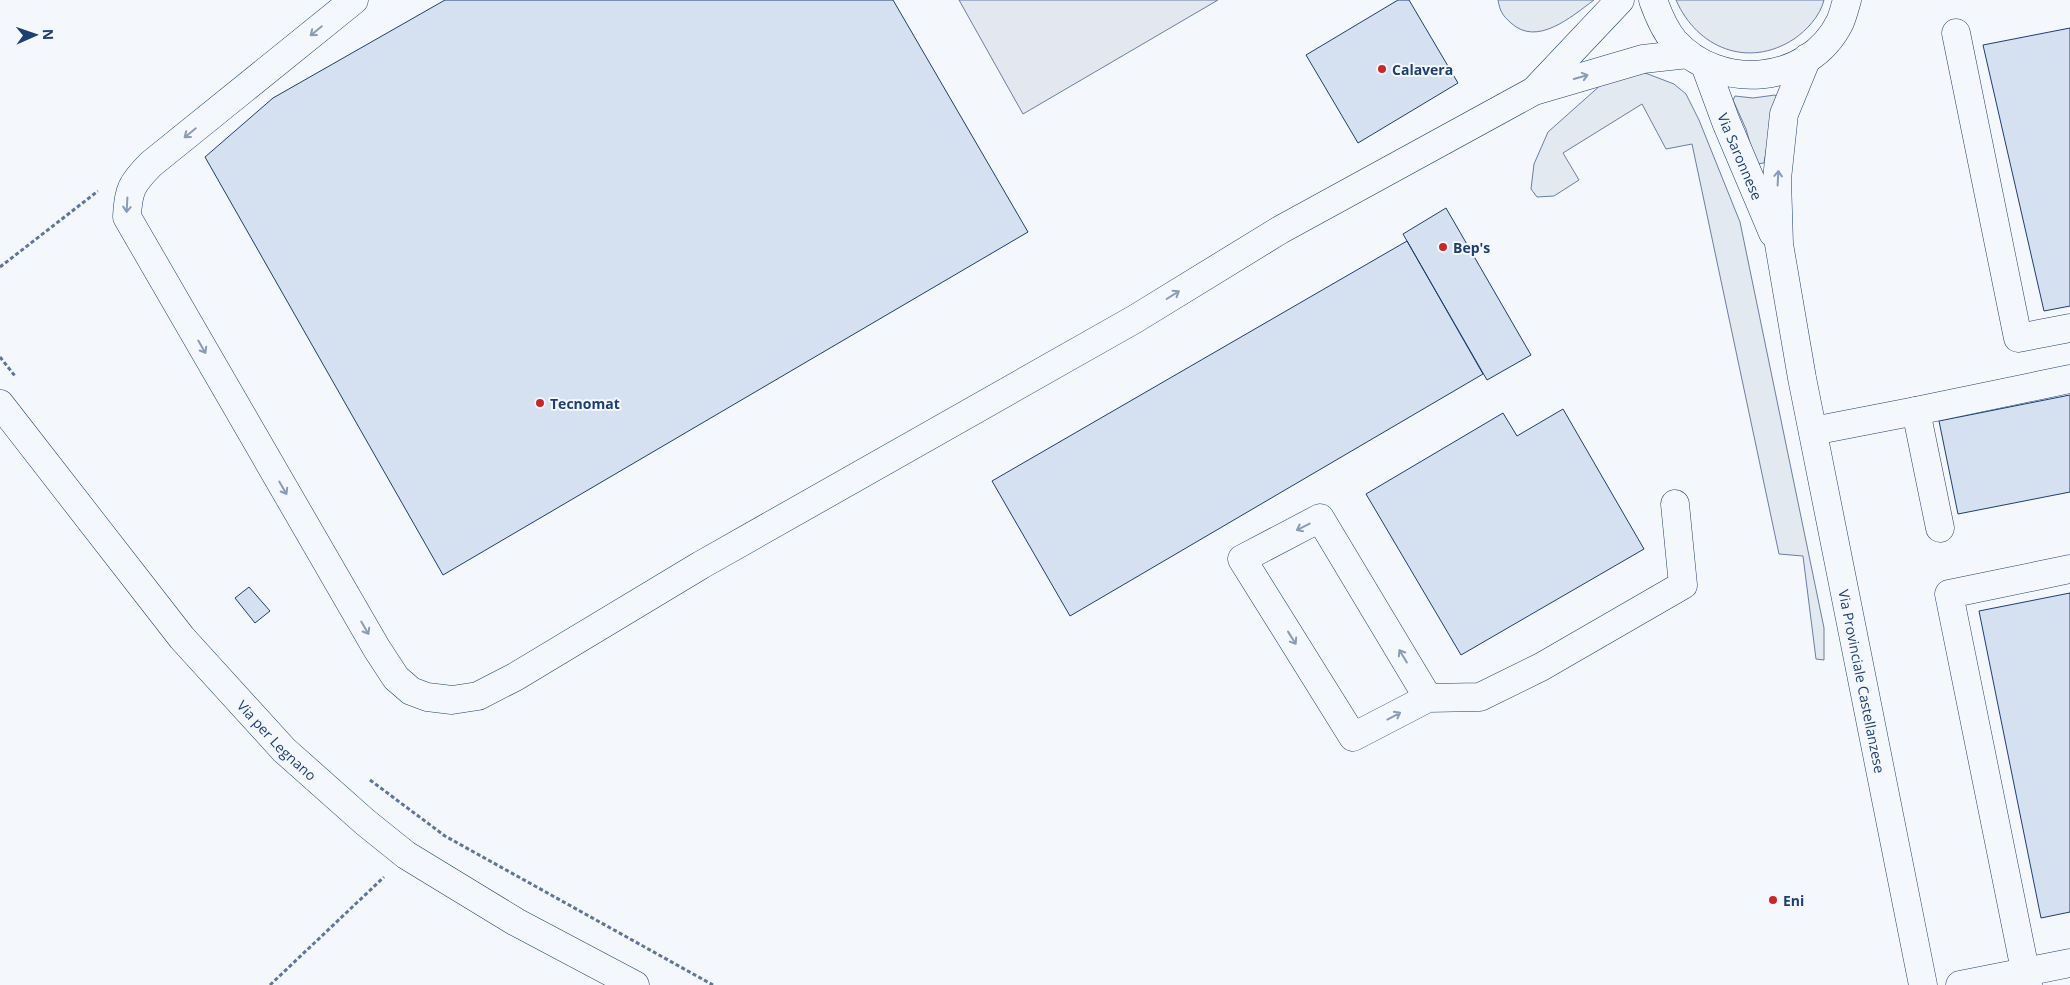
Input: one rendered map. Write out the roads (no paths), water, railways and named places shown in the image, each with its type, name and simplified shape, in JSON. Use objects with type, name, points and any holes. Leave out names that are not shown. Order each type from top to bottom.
[{"type":"main road","points":[[354,0],[135,179],[128,196],[127,217],[377,649],[396,678],[411,691],[428,697],[452,700],[478,696],[515,677],[701,565],[1135,318],[1280,230],[1534,90],[1643,59],[1697,60]]},
{"type":"main road","points":[[1534,90],[1620,0]]},
{"type":"main road","points":[[1653,0],[1660,20],[1673,40],[1697,60],[1730,74],[1757,76],[1784,70],[1807,58],[1826,42],[1843,11],[1868,0]]},
{"type":"main road","points":[[1956,33],[2018,338],[2070,328]]},
{"type":"main road","name":"Via Saronnese","points":[[1802,378],[1779,244],[1777,178],[1784,114],[1807,58]]},
{"type":"main road","name":"Via Saronnese","points":[[1697,60],[1779,244]]},
{"type":"main road","name":"Via Provinciale Castellanzese","points":[[1802,378],[1923,985]]},
{"type":"main road","points":[[1813,431],[2070,379]]},
{"type":"main road","name":"Via per Legnano","points":[[0,404],[182,638],[284,750],[406,856],[516,922],[636,985]]},
{"type":"main road","points":[[1916,411],[1940,528]]},
{"type":"main road","points":[[1428,698],[1320,518],[1242,559],[1354,737],[1428,698],[1480,697],[1541,667],[1683,585],[1675,504]]},
{"type":"main road","points":[[2026,978],[1948,594],[2070,570]]},
{"type":"main road","points":[[1960,985],[2026,978],[2070,964]]},
{"type":"place","name":"Calavera","points":[[1382,69]]},
{"type":"place","name":"Bep's","points":[[1443,247]]},
{"type":"place","name":"Tecnomat","points":[[540,403]]},
{"type":"place","name":"Eni","points":[[1773,900]]}]
